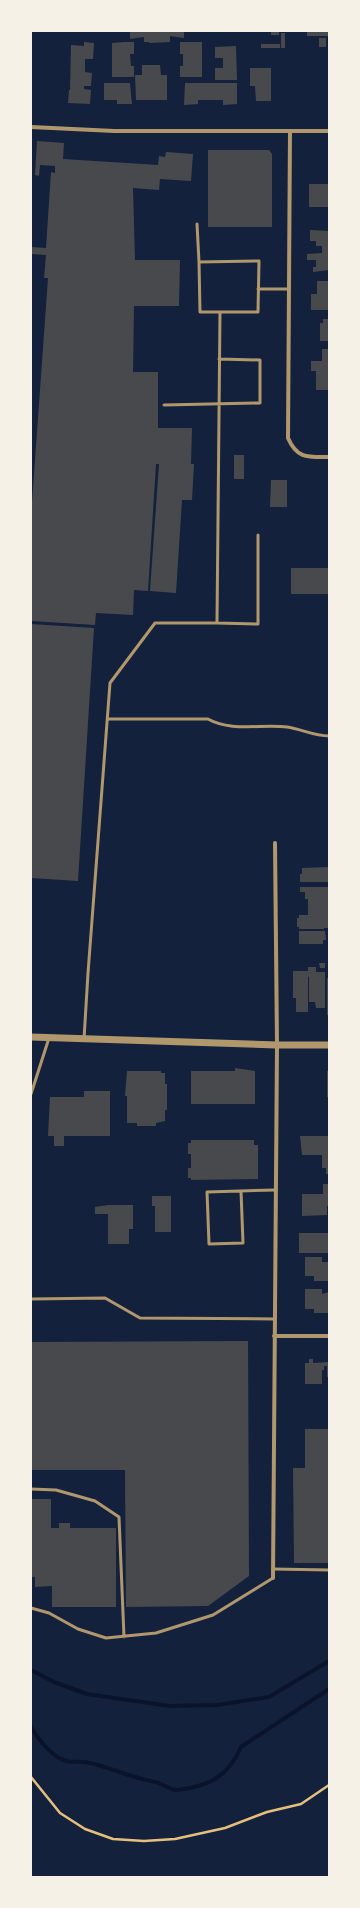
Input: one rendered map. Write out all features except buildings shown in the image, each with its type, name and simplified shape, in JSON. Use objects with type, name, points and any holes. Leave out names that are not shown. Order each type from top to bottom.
[{"type":"street","points":[[31,127],[114,131],[329,131]]},
{"type":"street","points":[[290,131],[288,438],[293,448],[306,457],[329,458]]},
{"type":"street","points":[[273,1578],[277,1045],[275,844]]},
{"type":"street","points":[[31,1037],[277,1045],[329,1045]]},
{"type":"street","points":[[274,1336],[329,1336]]},
{"type":"lane","points":[[197,224],[200,312],[258,312],[259,261],[199,262]]},
{"type":"lane","points":[[258,289],[289,289]]},
{"type":"lane","points":[[217,623],[220,312]]},
{"type":"lane","points":[[164,405],[260,403],[260,360],[219,359]]},
{"type":"lane","points":[[84,1039],[110,683],[155,623],[258,624],[258,535]]},
{"type":"lane","points":[[108,719],[208,719],[218,724],[274,726],[289,728],[310,734],[329,736]]},
{"type":"lane","points":[[31,1094],[49,1038]]},
{"type":"lane","points":[[241,1191],[242,1243],[209,1244],[208,1192],[241,1191],[275,1190]]},
{"type":"lane","points":[[31,1299],[105,1298],[140,1318],[274,1319]]},
{"type":"lane","points":[[31,1489],[56,1490],[95,1501],[118,1517],[124,1637]]},
{"type":"lane","points":[[273,1569],[329,1570]]},
{"type":"lane","points":[[31,1608],[49,1613],[78,1629],[106,1638],[124,1637],[156,1633],[213,1615],[273,1578]]},
{"type":"path","points":[[31,1777],[60,1813],[85,1829],[113,1839],[144,1841],[175,1839],[225,1828],[267,1812],[301,1804],[329,1785]]},
{"type":"waterway","points":[[31,1670],[54,1682],[87,1694],[170,1706],[217,1705],[269,1697],[329,1661]]},
{"type":"waterway","points":[[31,1727],[47,1748],[63,1760],[69,1762],[85,1762],[102,1766],[178,1790],[208,1783],[224,1773],[236,1757],[241,1747],[329,1689]]}]
